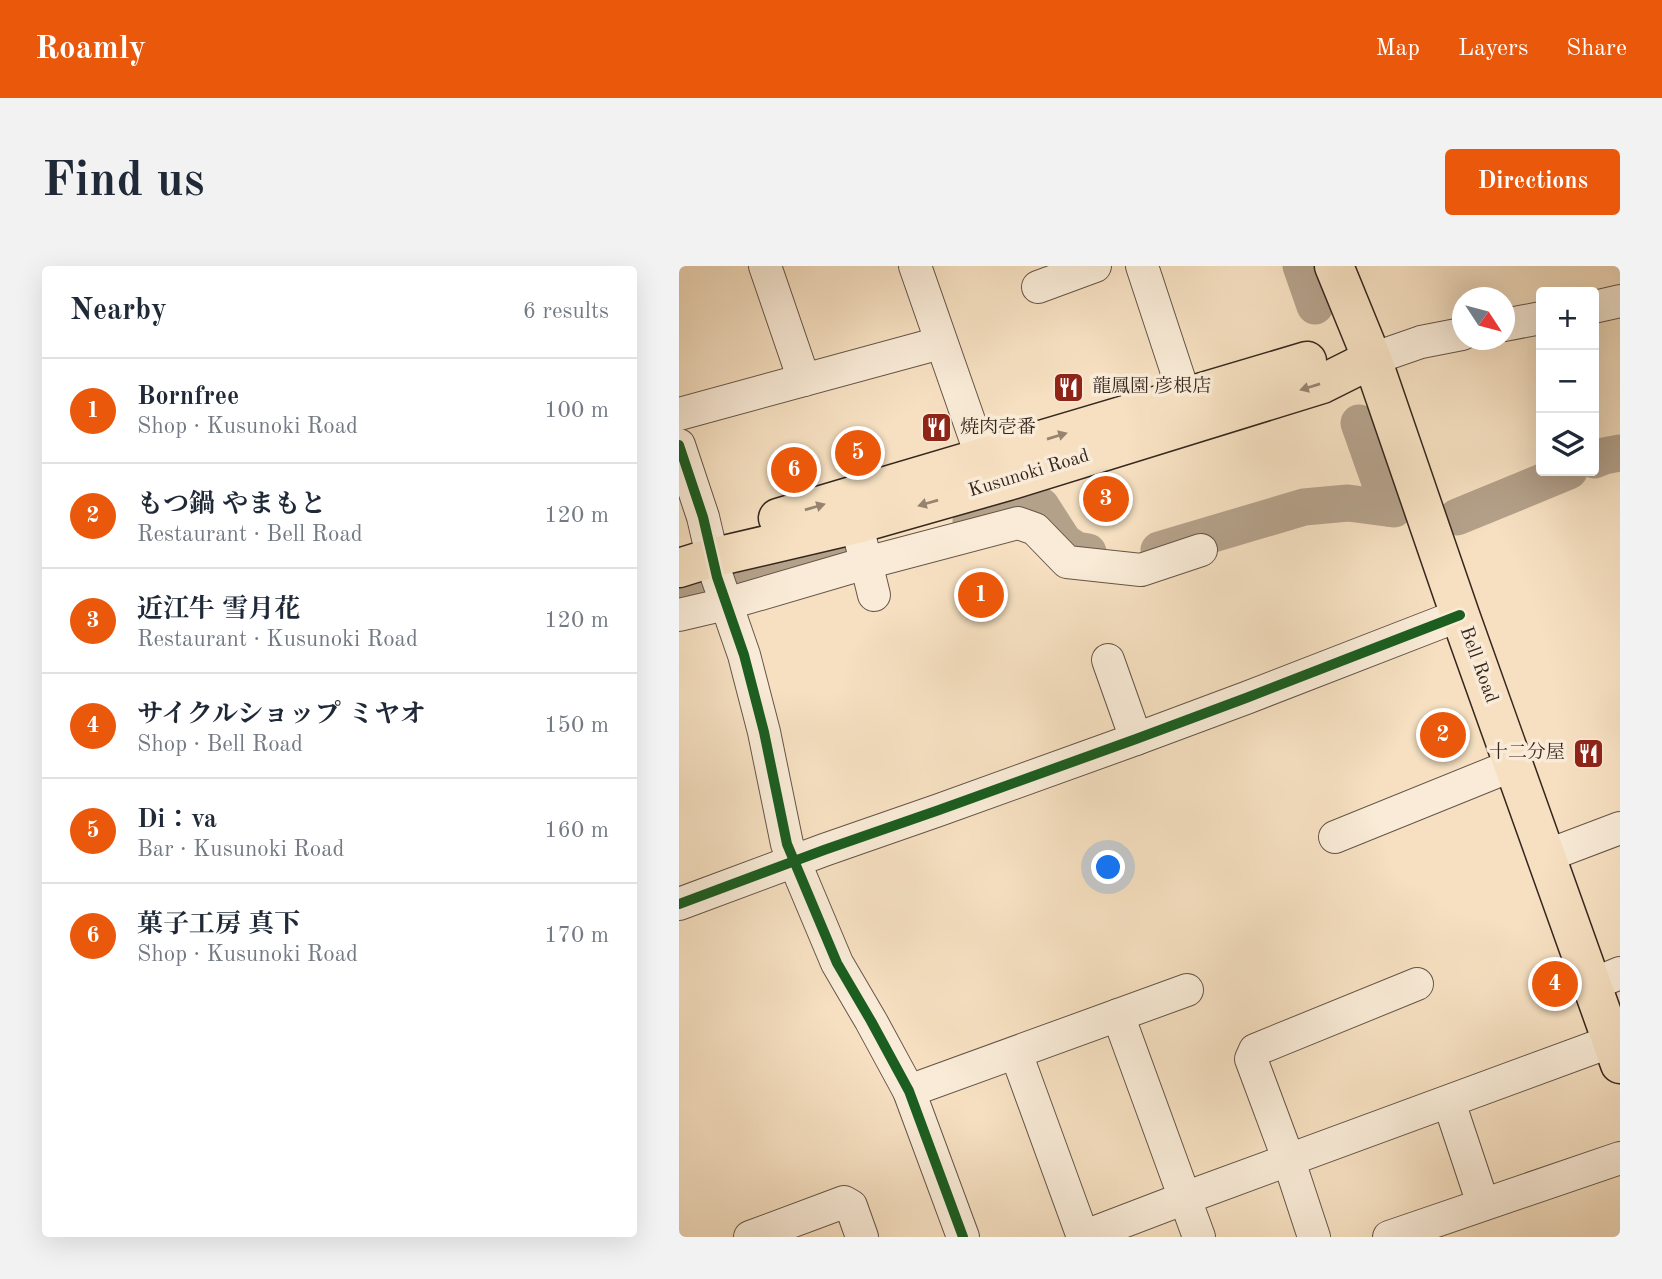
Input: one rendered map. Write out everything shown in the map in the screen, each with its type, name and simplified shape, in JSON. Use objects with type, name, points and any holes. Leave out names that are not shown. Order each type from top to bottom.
[{"type":"main road","name":"Bell Road","points":[[1333,266],[1372,359],[1546,856],[1606,979],[1616,1053]]},
{"type":"main road","name":"Kusunoki Road","points":[[706,569],[862,546],[1004,495],[1190,411],[1322,384],[1372,359]]},
{"type":"main road","name":"Kusunoki Road","points":[[706,569],[1004,495]]},
{"type":"street","points":[[765,266],[804,380]]},
{"type":"street","points":[[915,266],[940,343],[1004,495],[1067,562],[1141,570],[1201,550]]},
{"type":"street","points":[[1038,286],[1095,266]]},
{"type":"street","points":[[1142,266],[1190,411]]},
{"type":"street","points":[[1599,306],[1620,301]]},
{"type":"street","points":[[1515,323],[1536,319]]},
{"type":"street","name":"Kusunoki Road","points":[[1372,359],[1421,342],[1452,336]]},
{"type":"street","points":[[679,414],[940,343]]},
{"type":"street","points":[[679,445],[706,569],[744,655],[764,732],[787,844],[837,963],[909,1091],[963,1237]]},
{"type":"street","points":[[862,546],[874,595]]},
{"type":"street","points":[[679,615],[706,569]]},
{"type":"street","points":[[679,904],[1136,739],[1460,615]]},
{"type":"street","points":[[1108,660],[1136,739]]},
{"type":"street","points":[[1335,836],[1513,765]]},
{"type":"street","points":[[1546,856],[1620,828]]},
{"type":"street","points":[[1314,1237],[1251,1059],[1255,1050],[1417,984]]},
{"type":"street","points":[[909,1091],[1187,990]]},
{"type":"street","points":[[1118,1015],[1199,1237]]},
{"type":"street","points":[[1016,1053],[1083,1237],[1449,1102],[1616,1053]]},
{"type":"street","points":[[1449,1102],[1483,1204]]},
{"type":"street","points":[[1389,1237],[1620,1157]]},
{"type":"street","points":[[750,1237],[844,1202],[851,1206],[862,1237]]},
{"type":"waterway","points":[[1301,266],[1315,306]]},
{"type":"waterway","points":[[1359,423],[1389,508]]},
{"type":"waterway","points":[[1599,458],[1620,453]]},
{"type":"waterway","points":[[1457,517],[1557,476]]},
{"type":"waterway","points":[[1159,550],[1304,507],[1348,503],[1394,509]]},
{"type":"waterway","points":[[971,521],[1033,505],[1041,506],[1064,542],[1076,550],[1088,552]]},
{"type":"waterway","points":[[679,598],[844,554]]},
{"type":"cycle path","points":[[679,445],[703,517],[717,577],[744,655],[764,732],[787,844],[837,963],[909,1091],[963,1237]]},
{"type":"cycle path","points":[[679,904],[1136,739],[1460,615]]},
{"type":"place","name":"龍鳳園 彦根店","points":[[1069,387]]},
{"type":"place","name":"焼肉壱番","points":[[937,428]]},
{"type":"place","name":"Di：va","points":[[858,453]]},
{"type":"place","name":"菓子工房 真下","points":[[794,470]]},
{"type":"place","name":"近江牛 雪月花","points":[[1106,499]]},
{"type":"place","name":"Bornfree","points":[[981,595]]},
{"type":"place","name":"もつ鍋 やまもと","points":[[1443,735]]},
{"type":"place","name":"十二分屋","points":[[1588,753]]},
{"type":"place","name":"サイクルショップ ミヤオ","points":[[1555,984]]}]
